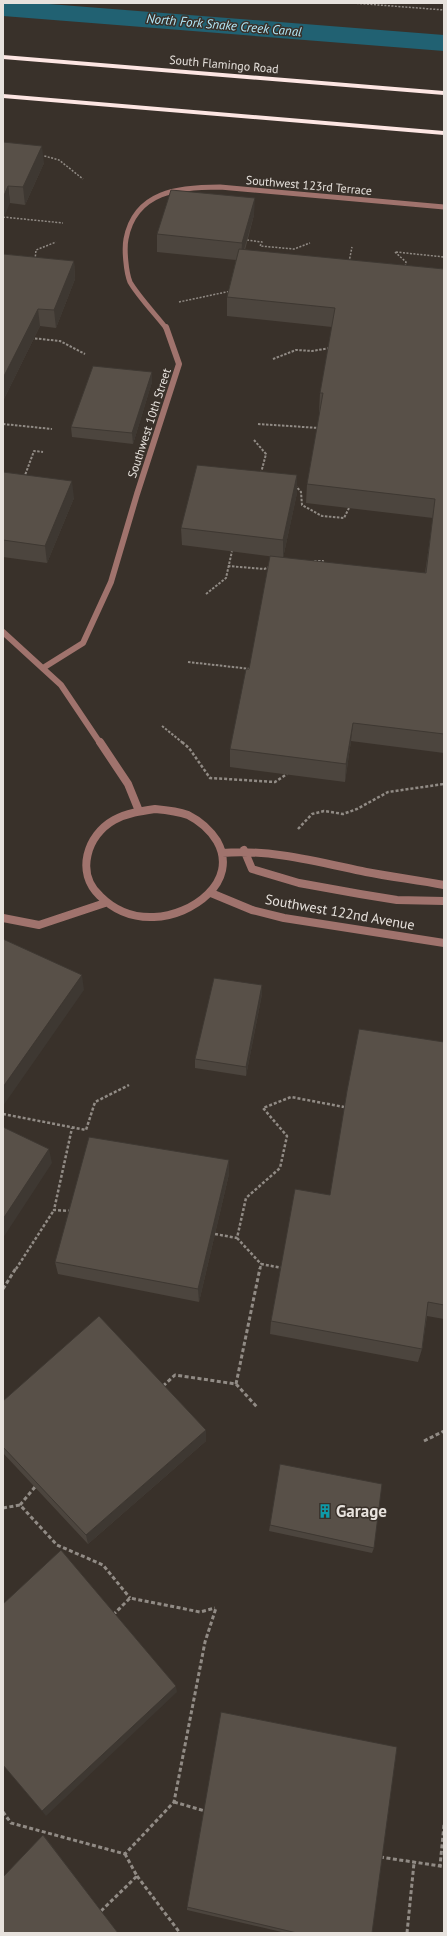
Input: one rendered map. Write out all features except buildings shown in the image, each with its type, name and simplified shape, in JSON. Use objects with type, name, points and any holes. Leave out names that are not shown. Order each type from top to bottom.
[{"type":"highway","name":"South Flamingo Road","points":[[3,57],[444,93]]},
{"type":"highway","points":[[3,96],[444,132]]},
{"type":"street","name":"Southwest 123rd Terrace","points":[[172,190],[196,187],[220,187],[444,206]]},
{"type":"street","name":"Southwest 10th Street","points":[[43,668],[70,653],[83,643],[111,582],[137,494],[179,364],[168,330],[130,281],[124,248],[128,227],[135,215],[146,202],[172,190]]},
{"type":"street","points":[[3,632],[61,685],[128,784],[139,811]]},
{"type":"street","points":[[154,809],[185,814],[198,821],[209,830],[217,841],[222,853],[223,866],[220,878],[211,893],[198,904],[186,910],[161,917],[140,917],[121,912],[105,903],[93,890],[86,876],[85,860],[90,846],[99,832],[110,822],[139,811],[154,809]]},
{"type":"street","points":[[222,853],[244,850],[278,853],[369,872],[444,885]]},
{"type":"street","name":"Southwest 122nd Avenue","points":[[244,850],[252,869],[299,883],[397,900],[444,901]]},
{"type":"street","name":"Southwest 122nd Avenue","points":[[211,893],[252,910],[284,918],[444,943]]},
{"type":"street","points":[[3,918],[39,925],[105,903]]},
{"type":"path","points":[[353,3],[444,10]]},
{"type":"path","points":[[34,154],[50,156],[71,169],[83,180]]},
{"type":"path","points":[[3,217],[63,223]]},
{"type":"path","points":[[247,240],[262,242],[260,246],[294,249],[310,243]]},
{"type":"path","points":[[34,262],[36,250],[56,242]]},
{"type":"path","points":[[348,268],[352,247]]},
{"type":"path","points":[[404,273],[406,262],[395,252],[444,257]]},
{"type":"path","points":[[151,308],[233,291]]},
{"type":"path","points":[[25,337],[60,341],[85,354]]},
{"type":"path","points":[[273,358],[296,350],[336,348]]},
{"type":"path","points":[[3,424],[52,429]]},
{"type":"path","points":[[258,424],[320,428]]},
{"type":"path","points":[[254,440],[266,454],[260,475]]},
{"type":"path","points":[[22,485],[34,451],[43,452]]},
{"type":"path","points":[[261,471],[266,473]]},
{"type":"path","points":[[289,482],[295,485],[301,492],[302,505],[311,512],[322,516],[344,518],[349,508]]},
{"type":"path","points":[[206,594],[226,578],[232,551]]},
{"type":"path","points":[[309,561],[323,561],[323,568]]},
{"type":"path","points":[[228,566],[264,569],[276,565]]},
{"type":"path","points":[[188,662],[257,670]]},
{"type":"path","points":[[162,726],[189,748],[210,778],[275,782],[287,774]]},
{"type":"path","points":[[278,853],[286,840],[305,824],[312,814],[324,811],[343,814],[357,809],[388,792],[444,784]]},
{"type":"path","points":[[3,1114],[86,1130],[95,1102],[129,1085]]},
{"type":"path","points":[[237,1238],[246,1198],[280,1168],[287,1136],[263,1108],[291,1097],[344,1107]]},
{"type":"path","points":[[3,1289],[54,1210],[72,1128]]},
{"type":"path","points":[[54,1210],[75,1212]]},
{"type":"path","points":[[215,1234],[237,1238],[261,1264],[282,1268]]},
{"type":"path","points":[[236,1384],[261,1264]]},
{"type":"path","points":[[158,1390],[174,1375],[236,1384],[257,1407]]},
{"type":"path","points":[[424,1441],[444,1431]]},
{"type":"path","points":[[3,1508],[20,1506],[35,1488]]},
{"type":"path","points":[[20,1506],[57,1545],[103,1565],[130,1598],[200,1612],[216,1608],[205,1642],[174,1802],[125,1854]]},
{"type":"path","points":[[112,1616],[130,1598]]},
{"type":"path","points":[[174,1802],[205,1811]]},
{"type":"path","points":[[3,1812],[11,1823],[125,1854],[137,1876],[180,1933]]},
{"type":"path","points":[[380,1857],[442,1866],[444,1825]]},
{"type":"path","points":[[407,1933],[414,1862]]},
{"type":"path","points":[[102,1911],[137,1876]]},
{"type":"waterway","name":"North Fork Snake Creek Canal","points":[[3,8],[444,43]]},
{"type":"place","name":"Garage","points":[[325,1511]]}]
